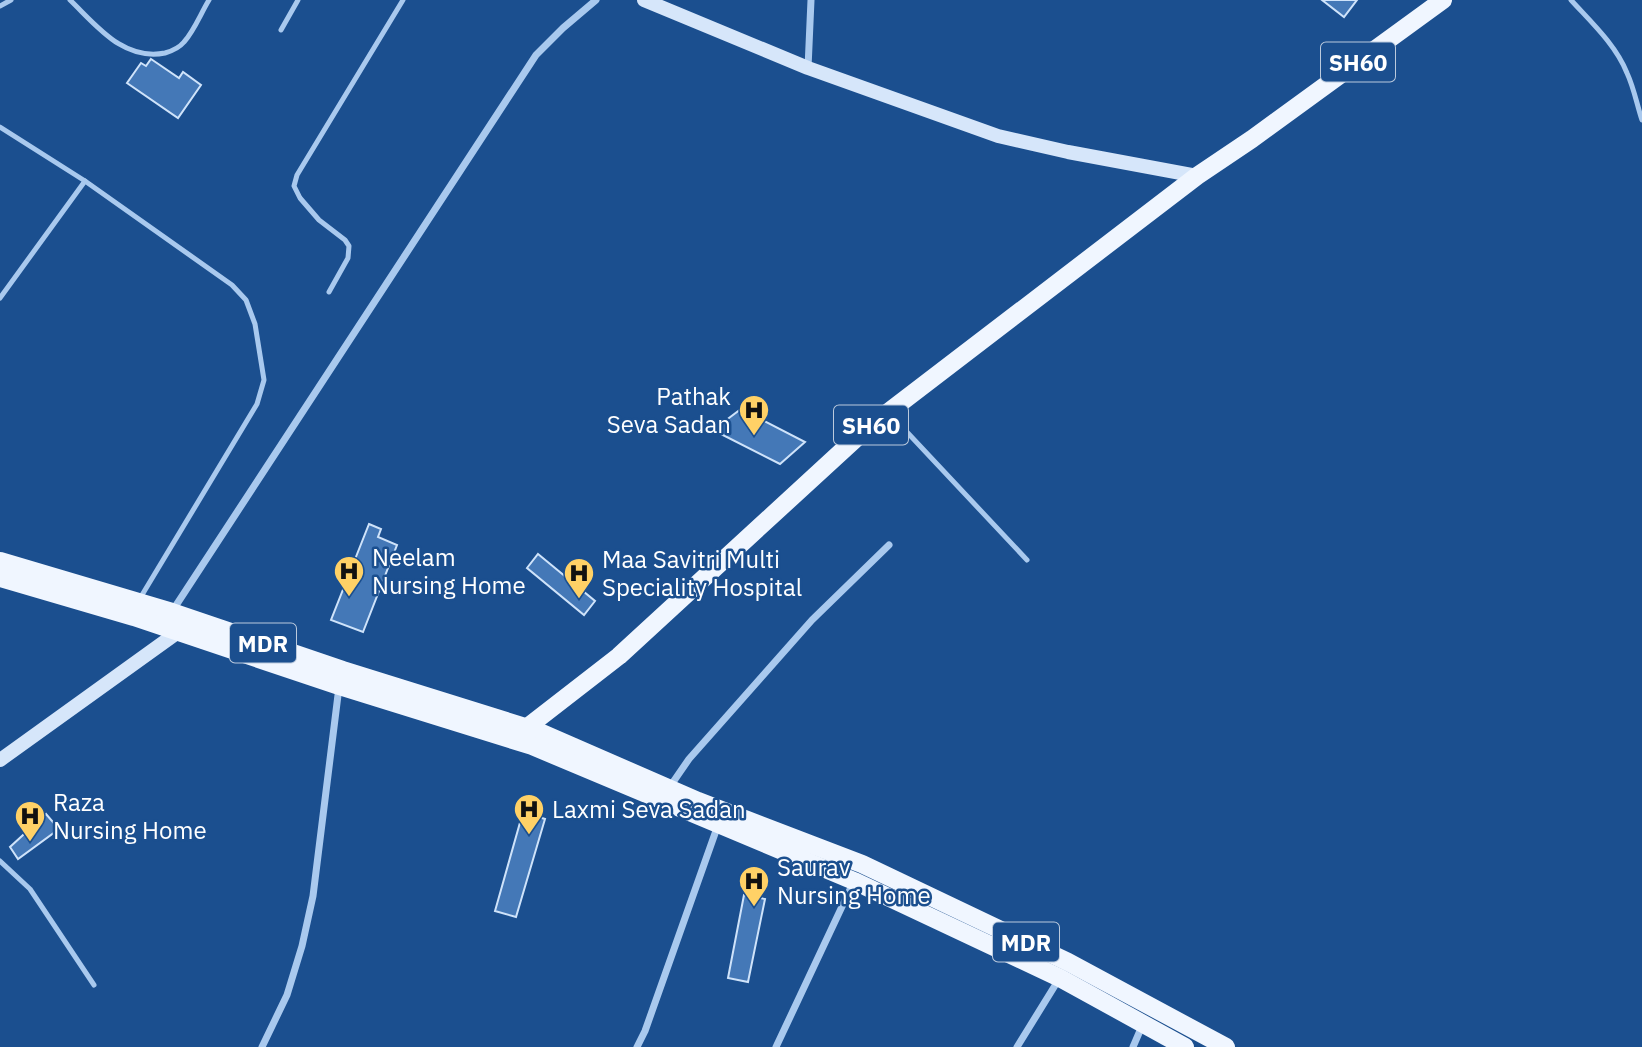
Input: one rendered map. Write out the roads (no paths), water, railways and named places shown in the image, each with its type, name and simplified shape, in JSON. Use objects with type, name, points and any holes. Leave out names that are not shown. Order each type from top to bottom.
[{"type":"main road","name":"SH60","points":[[519,733],[619,656],[865,430],[1197,176],[1435,6]]},
{"type":"main road","name":"MDR","points":[[0,561],[173,612],[343,670],[669,788],[783,843],[813,865],[854,881],[1060,978],[1185,1047]]},
{"type":"main road","name":"MDR","points":[[0,578],[178,632],[339,686],[519,733],[718,825],[783,843],[822,848],[862,864],[1068,962],[1226,1047]]},
{"type":"street","points":[[173,612],[537,55],[596,0]]},
{"type":"street","points":[[644,0],[807,68],[998,136],[1197,176]]},
{"type":"street","points":[[807,68],[811,0]]},
{"type":"street","points":[[669,788],[689,759],[812,620],[889,545]]},
{"type":"street","points":[[0,760],[195,620]]},
{"type":"street","points":[[262,1047],[287,995],[313,897],[339,686]]},
{"type":"street","points":[[637,1047],[718,825]]},
{"type":"street","points":[[776,1047],[862,864]]},
{"type":"street","points":[[1017,1047],[1060,978]]},
{"type":"street","points":[[1133,1047],[1143,1025]]},
{"type":"lane","points":[[0,6],[11,0]]},
{"type":"lane","points":[[70,0],[111,41],[132,51],[156,54],[171,51],[183,43],[209,0]]},
{"type":"lane","points":[[281,30],[298,0]]},
{"type":"lane","points":[[329,292],[348,258],[349,247],[345,240],[319,220],[300,198],[294,186],[298,175],[403,0]]},
{"type":"lane","points":[[1571,0],[1620,59],[1627,72],[1642,120]]},
{"type":"lane","points":[[0,127],[85,181],[232,285],[246,300],[255,324],[264,380],[257,404],[138,601]]},
{"type":"lane","points":[[0,298],[85,181]]},
{"type":"lane","points":[[888,412],[1027,560]]},
{"type":"lane","points":[[0,861],[30,889],[94,985]]},
{"type":"place","name":"Pathak Seva Sadan","points":[[754,437]]},
{"type":"place","name":"Neelam Nursing Home","points":[[349,598]]},
{"type":"place","name":"Maa Savitri Multi Speciality Hospital","points":[[579,600]]},
{"type":"place","name":"Laxmi Seva Sadan","points":[[529,836]]},
{"type":"place","name":"Raza Nursing Home","points":[[30,843]]},
{"type":"place","name":"Saurav Nursing Home","points":[[754,908]]}]
